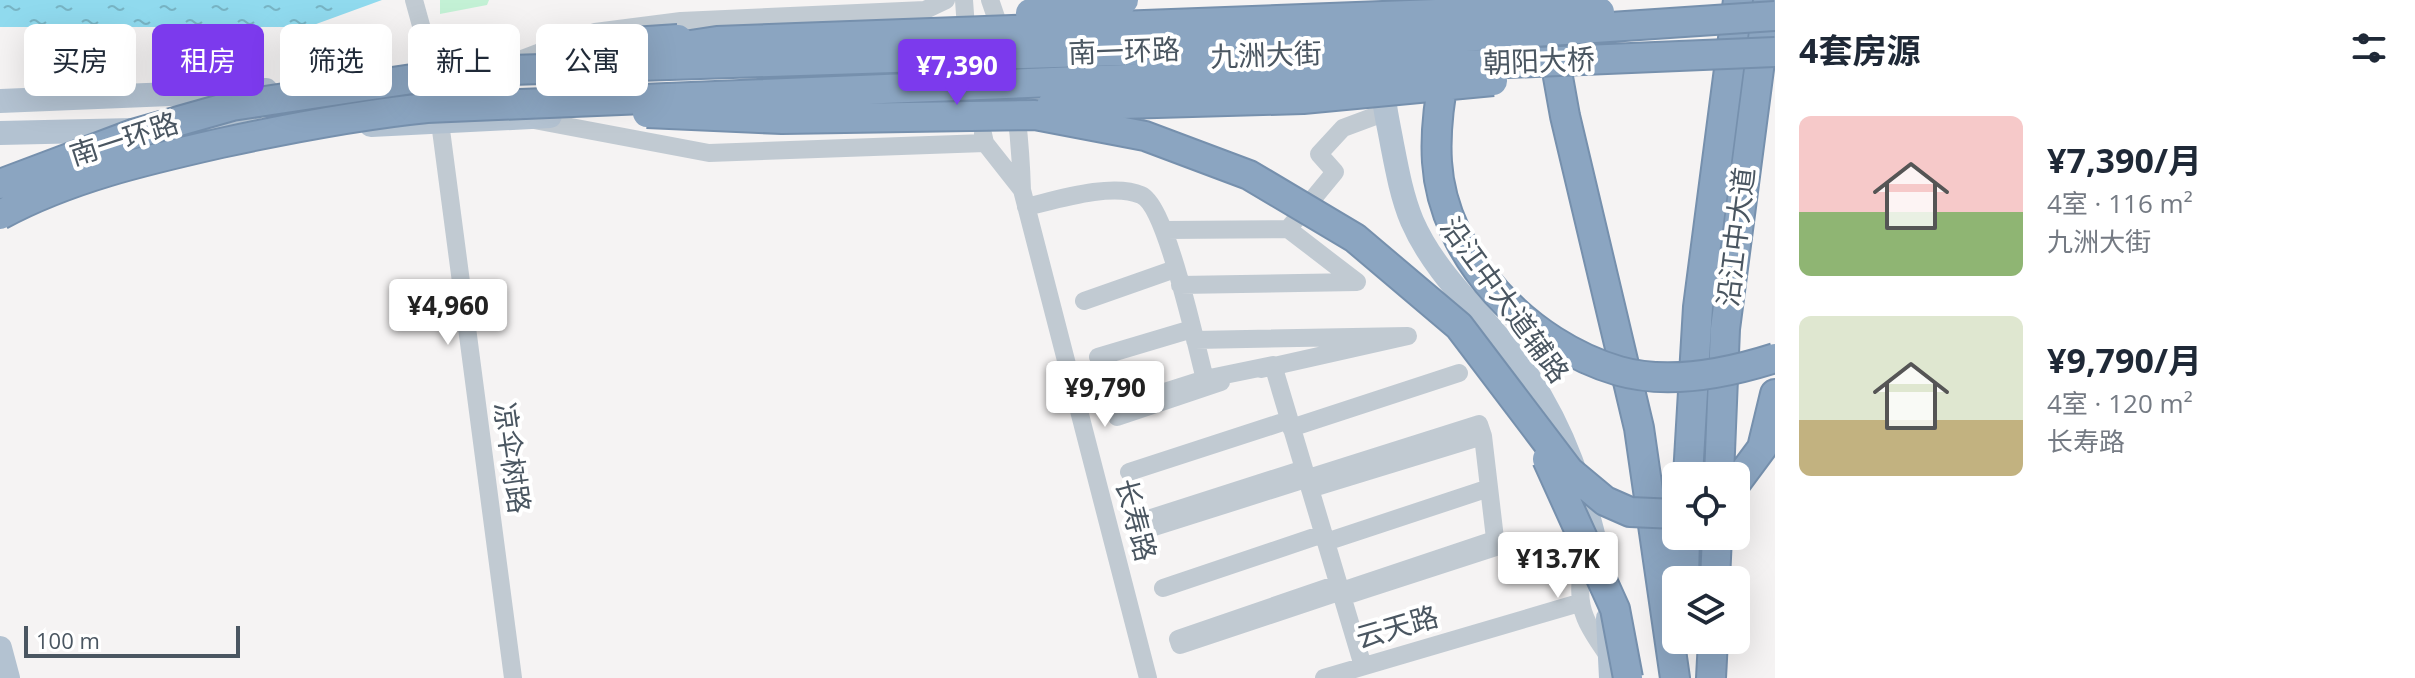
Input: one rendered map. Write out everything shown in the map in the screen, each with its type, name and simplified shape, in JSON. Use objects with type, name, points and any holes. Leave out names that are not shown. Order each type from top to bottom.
[{"type":"highway","points":[[520,65],[603,44],[971,21],[1124,0]]},
{"type":"highway","points":[[1474,0],[1447,64],[1437,112],[1437,164],[1450,219],[1480,272],[1513,312],[1560,345],[1620,371],[1669,375],[1731,372],[1775,358]]},
{"type":"highway","points":[[1557,0],[1558,77],[1639,428],[1675,678]]},
{"type":"highway","name":"沿江中大道","points":[[1720,462],[1725,329],[1768,0]]},
{"type":"highway","points":[[648,51],[717,41],[1527,10],[1741,9]]},
{"type":"highway","name":"沿江中大道","points":[[1689,462],[1698,307],[1741,9]]},
{"type":"highway","name":"朝阳大桥","points":[[1304,58],[1741,9],[1775,16]]},
{"type":"highway","name":"朝阳大桥","points":[[1304,58],[1775,52]]},
{"type":"highway","points":[[711,108],[785,113],[1303,99],[1651,66],[1724,54]]},
{"type":"highway","name":"南一环路","points":[[520,67],[1304,58]]},
{"type":"highway","name":"南一环路","points":[[0,215],[26,200],[139,161],[346,116],[575,99],[1304,58]]},
{"type":"highway","name":"南一环路","points":[[0,184],[133,134],[232,106],[408,80]]},
{"type":"highway","points":[[575,99],[639,112],[782,119],[1035,115],[1145,136],[1249,175],[1355,238],[1459,326],[1569,471],[1605,501],[1630,512],[1662,513]]},
{"type":"highway","points":[[1508,393],[1559,480],[1615,609],[1616,671]]},
{"type":"highway","points":[[1750,464],[1762,448],[1775,394]]},
{"type":"highway","points":[[1683,678],[1684,654]]},
{"type":"highway","points":[[1711,678],[1712,654]]},
{"type":"main road","name":"沿江中大道辅路","points":[[1401,0],[1390,29],[1383,80],[1386,112],[1412,222],[1445,276],[1528,375],[1578,472],[1607,595],[1616,671]]},
{"type":"main road","name":"九洲大街","points":[[648,56],[1390,29]]},
{"type":"main road","name":"九洲大街","points":[[0,101],[282,89],[408,72]]},
{"type":"main road","name":"九洲大街","points":[[7,134],[440,124],[711,108],[977,100],[1383,80]]},
{"type":"main road","points":[[0,648],[8,678]]},
{"type":"street","points":[[520,63],[594,32],[681,21],[925,10],[946,0]]},
{"type":"street","name":"长寿路","points":[[964,0],[967,43],[985,143],[1024,198]]},
{"type":"street","name":"长寿路","points":[[990,0],[1002,42],[1020,148],[1024,198],[1148,678]]},
{"type":"street","name":"凉伞树路","points":[[415,4],[421,24]]},
{"type":"street","name":"凉伞树路","points":[[436,96],[513,678]]},
{"type":"street","points":[[1288,229],[1335,172],[1319,154],[1343,128],[1386,112]]},
{"type":"street","points":[[523,118],[709,153],[985,143]]},
{"type":"street","points":[[1024,198],[1121,190],[1149,200],[1165,230],[1205,379]]},
{"type":"street","points":[[1084,301],[1178,277],[1357,282],[1288,229],[1165,230]]},
{"type":"street","points":[[1098,357],[1193,334],[1408,336],[1205,379],[1114,408],[1117,417],[1273,365]]},
{"type":"street","points":[[1273,365],[1363,666]]},
{"type":"street","points":[[1129,472],[1459,373]]},
{"type":"street","points":[[1307,479],[1148,529],[1145,520],[1307,479],[1483,436],[1496,547],[1340,591],[1178,639],[1180,645],[1340,591]]},
{"type":"street","points":[[1163,588],[1489,488]]},
{"type":"street","points":[[1591,526],[1579,603],[1586,625],[1616,671]]},
{"type":"street","name":"云天路","points":[[1324,678],[1579,603]]},
{"type":"green space","points":[[440,0],[489,0],[487,5],[440,14]]},
{"type":"water","points":[[0,0],[382,0],[316,24],[280,24],[280,27],[264,27],[264,24],[152,24],[152,27],[136,27],[136,24],[24,24],[24,27],[0,27]]}]
